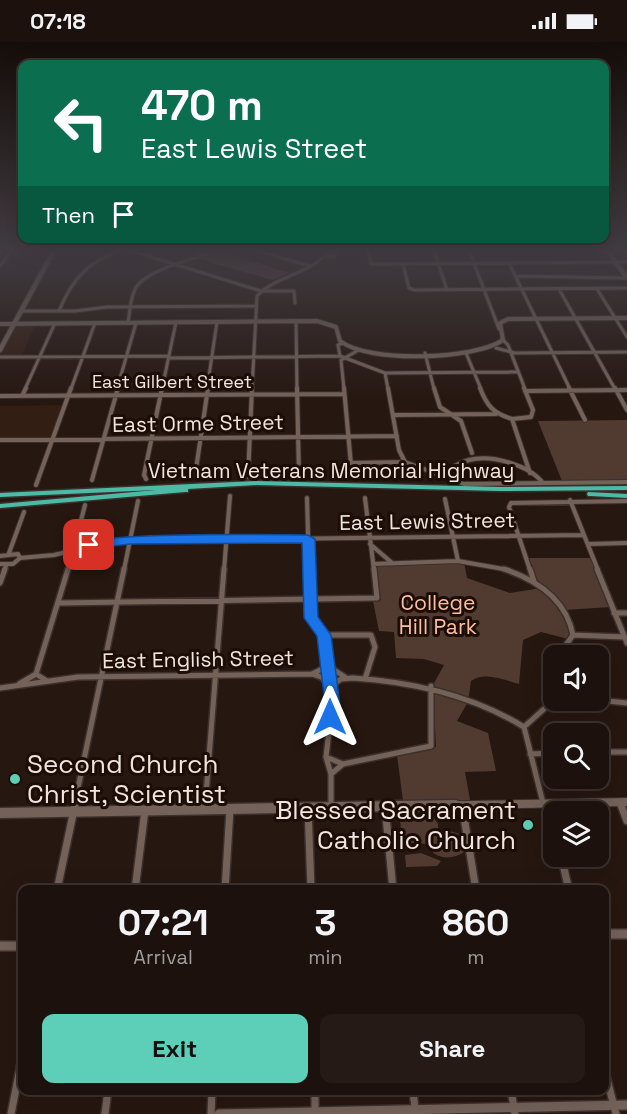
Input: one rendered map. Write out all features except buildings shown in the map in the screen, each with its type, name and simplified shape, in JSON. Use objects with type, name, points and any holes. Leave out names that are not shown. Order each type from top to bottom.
[{"type":"highway","points":[[0,490],[112,484],[194,484]]},
{"type":"highway","name":"Vietnam Veterans Memorial Highway","points":[[0,495],[194,484],[500,489],[627,488]]},
{"type":"highway","name":"Vietnam Veterans Memorial Highway","points":[[0,500],[194,484],[591,494],[626,498]]},
{"type":"highway","points":[[0,506],[194,484]]},
{"type":"main road","points":[[0,350],[26,300]]},
{"type":"main road","points":[[609,802],[624,802]]},
{"type":"main road","points":[[0,813],[543,803]]},
{"type":"street","points":[[59,311],[65,300]]},
{"type":"street","points":[[128,323],[133,300]]},
{"type":"street","points":[[248,477],[258,300]]},
{"type":"street","points":[[394,415],[496,414],[512,419],[533,416],[533,410],[489,300]]},
{"type":"street","points":[[527,300],[585,420]]},
{"type":"street","points":[[565,300],[627,410]]},
{"type":"street","points":[[604,300],[627,337]]},
{"type":"street","points":[[20,311],[256,306]]},
{"type":"street","points":[[495,318],[518,319]]},
{"type":"street","points":[[495,318],[502,321],[536,318],[627,318]]},
{"type":"street","points":[[296,321],[299,476]]},
{"type":"street","points":[[499,329],[502,321]]},
{"type":"street","points":[[146,479],[144,475],[176,322]]},
{"type":"street","points":[[194,484],[217,322]]},
{"type":"street","points":[[0,324],[321,322],[338,329],[343,343],[357,351]]},
{"type":"street","points":[[22,396],[55,323]]},
{"type":"street","points":[[36,485],[95,323]]},
{"type":"street","points":[[92,480],[136,323]]},
{"type":"street","points":[[496,348],[503,340]]},
{"type":"street","points":[[343,343],[338,345],[352,476]]},
{"type":"street","points":[[341,357],[357,351],[466,353],[496,348],[510,352],[627,352]]},
{"type":"street","points":[[425,353],[438,405],[441,410],[455,414],[463,424],[472,453],[469,459]]},
{"type":"street","points":[[466,353],[487,405],[496,414]]},
{"type":"street","points":[[0,357],[341,357],[385,373],[518,372]]},
{"type":"street","points":[[385,373],[399,450],[405,462]]},
{"type":"street","points":[[525,391],[627,390]]},
{"type":"street","name":"East Gilbert Street","points":[[0,396],[344,394]]},
{"type":"street","points":[[512,419],[530,472]]},
{"type":"street","name":"East Orme Street","points":[[2,440],[397,436]]},
{"type":"street","points":[[0,446],[2,440]]},
{"type":"street","points":[[472,453],[482,458]]},
{"type":"street","points":[[439,475],[469,459],[482,458],[494,459],[530,472],[541,478],[543,483]]},
{"type":"street","points":[[351,463],[405,462],[453,482],[627,482]]},
{"type":"street","points":[[205,809],[230,496]]},
{"type":"street","points":[[307,498],[311,618],[324,635],[333,705],[326,757],[331,774],[331,807]]},
{"type":"street","points":[[59,603],[377,598],[365,498]]},
{"type":"street","points":[[534,582],[509,507],[510,503],[626,498],[627,508]]},
{"type":"street","points":[[445,499],[458,561]]},
{"type":"street","points":[[570,500],[627,643]]},
{"type":"street","points":[[58,885],[138,501]]},
{"type":"street","points":[[11,687],[36,674],[59,603],[85,505]]},
{"type":"street","points":[[9,553],[24,512]]},
{"type":"street","name":"East Lewis Street","points":[[20,558],[61,554],[100,543],[130,541],[584,535]]},
{"type":"street","points":[[588,544],[627,543]]},
{"type":"street","points":[[370,544],[392,563]]},
{"type":"street","points":[[0,556],[9,553],[18,554],[20,558],[16,563],[6,566],[0,564]]},
{"type":"street","points":[[61,554],[71,558]]},
{"type":"street","points":[[373,564],[458,561],[495,564],[534,582],[562,605],[573,636]]},
{"type":"street","points":[[0,583],[6,566]]},
{"type":"street","points":[[614,613],[627,612]]},
{"type":"street","points":[[324,635],[371,635],[375,647],[365,679]]},
{"type":"street","points":[[573,636],[624,637]]},
{"type":"street","points":[[566,645],[573,636]]},
{"type":"street","points":[[312,674],[328,666]]},
{"type":"street","points":[[328,666],[345,677],[431,686],[506,715],[524,727],[544,801]]},
{"type":"street","points":[[36,674],[47,681]]},
{"type":"street","name":"East English Street","points":[[0,688],[103,676],[312,674],[321,677],[330,686]]},
{"type":"street","points":[[330,686],[345,677]]},
{"type":"street","points":[[331,774],[343,764],[431,746],[431,686]]},
{"type":"street","points":[[609,701],[627,703]]},
{"type":"street","points":[[524,727],[543,710]]},
{"type":"street","points":[[609,752],[627,752]]},
{"type":"street","points":[[530,754],[543,753]]},
{"type":"street","points":[[326,757],[343,764]]},
{"type":"street","points":[[624,802],[627,822]]},
{"type":"street","points":[[462,804],[475,885]]},
{"type":"street","points":[[385,806],[393,885]]},
{"type":"street","points":[[308,807],[311,885]]},
{"type":"street","points":[[225,885],[230,809]]},
{"type":"street","points":[[136,885],[145,810]]},
{"type":"street","points":[[564,867],[568,885]]},
{"type":"street","points":[[609,934],[627,934]]},
{"type":"street","points":[[0,946],[18,946]]},
{"type":"street","points":[[11,1114],[18,1078]]},
{"type":"street","points":[[609,1086],[615,1109]]},
{"type":"street","points":[[105,1114],[107,1095]]},
{"type":"street","points":[[211,1114],[212,1095]]},
{"type":"street","points":[[315,1095],[315,1113]]},
{"type":"street","points":[[413,1095],[415,1112]]},
{"type":"street","points":[[512,1095],[514,1110]]},
{"type":"street","points":[[219,1114],[615,1109],[627,1104]]},
{"type":"shaded area","points":[[18,325],[35,325],[21,357],[1,356]]},
{"type":"shaded area","points":[[64,405],[51,438],[0,439],[0,406]]},
{"type":"green space","points":[[627,420],[627,480],[562,481],[538,421]]},
{"type":"green space","name":"College Hill Park","points":[[529,558],[591,558],[611,607],[564,610],[570,630],[568,639],[541,632],[523,640],[519,684],[488,676],[471,681],[468,702],[457,721],[488,733],[496,771],[465,772],[470,800],[403,801],[397,755],[436,747],[433,685],[444,665],[424,659],[396,658],[394,632],[379,631],[373,601],[381,600],[376,566],[464,562],[467,578],[510,593],[541,588]]},
{"type":"green space","points":[[405,815],[432,815],[438,824],[438,834],[450,831],[460,834],[464,852],[454,857],[443,857],[433,853],[427,844],[435,837],[426,844],[402,842],[400,819]]},
{"type":"green space","points":[[421,853],[441,861],[437,866],[406,867],[405,855]]},
{"type":"place","name":"Second Church Christ, Scientist","points":[[15,779]]},
{"type":"place","name":"Blessed Sacrament Catholic Church","points":[[528,825]]},
{"type":"route","points":[[89,545],[113,541],[308,539],[311,618],[324,635],[333,705],[330,717]]}]
